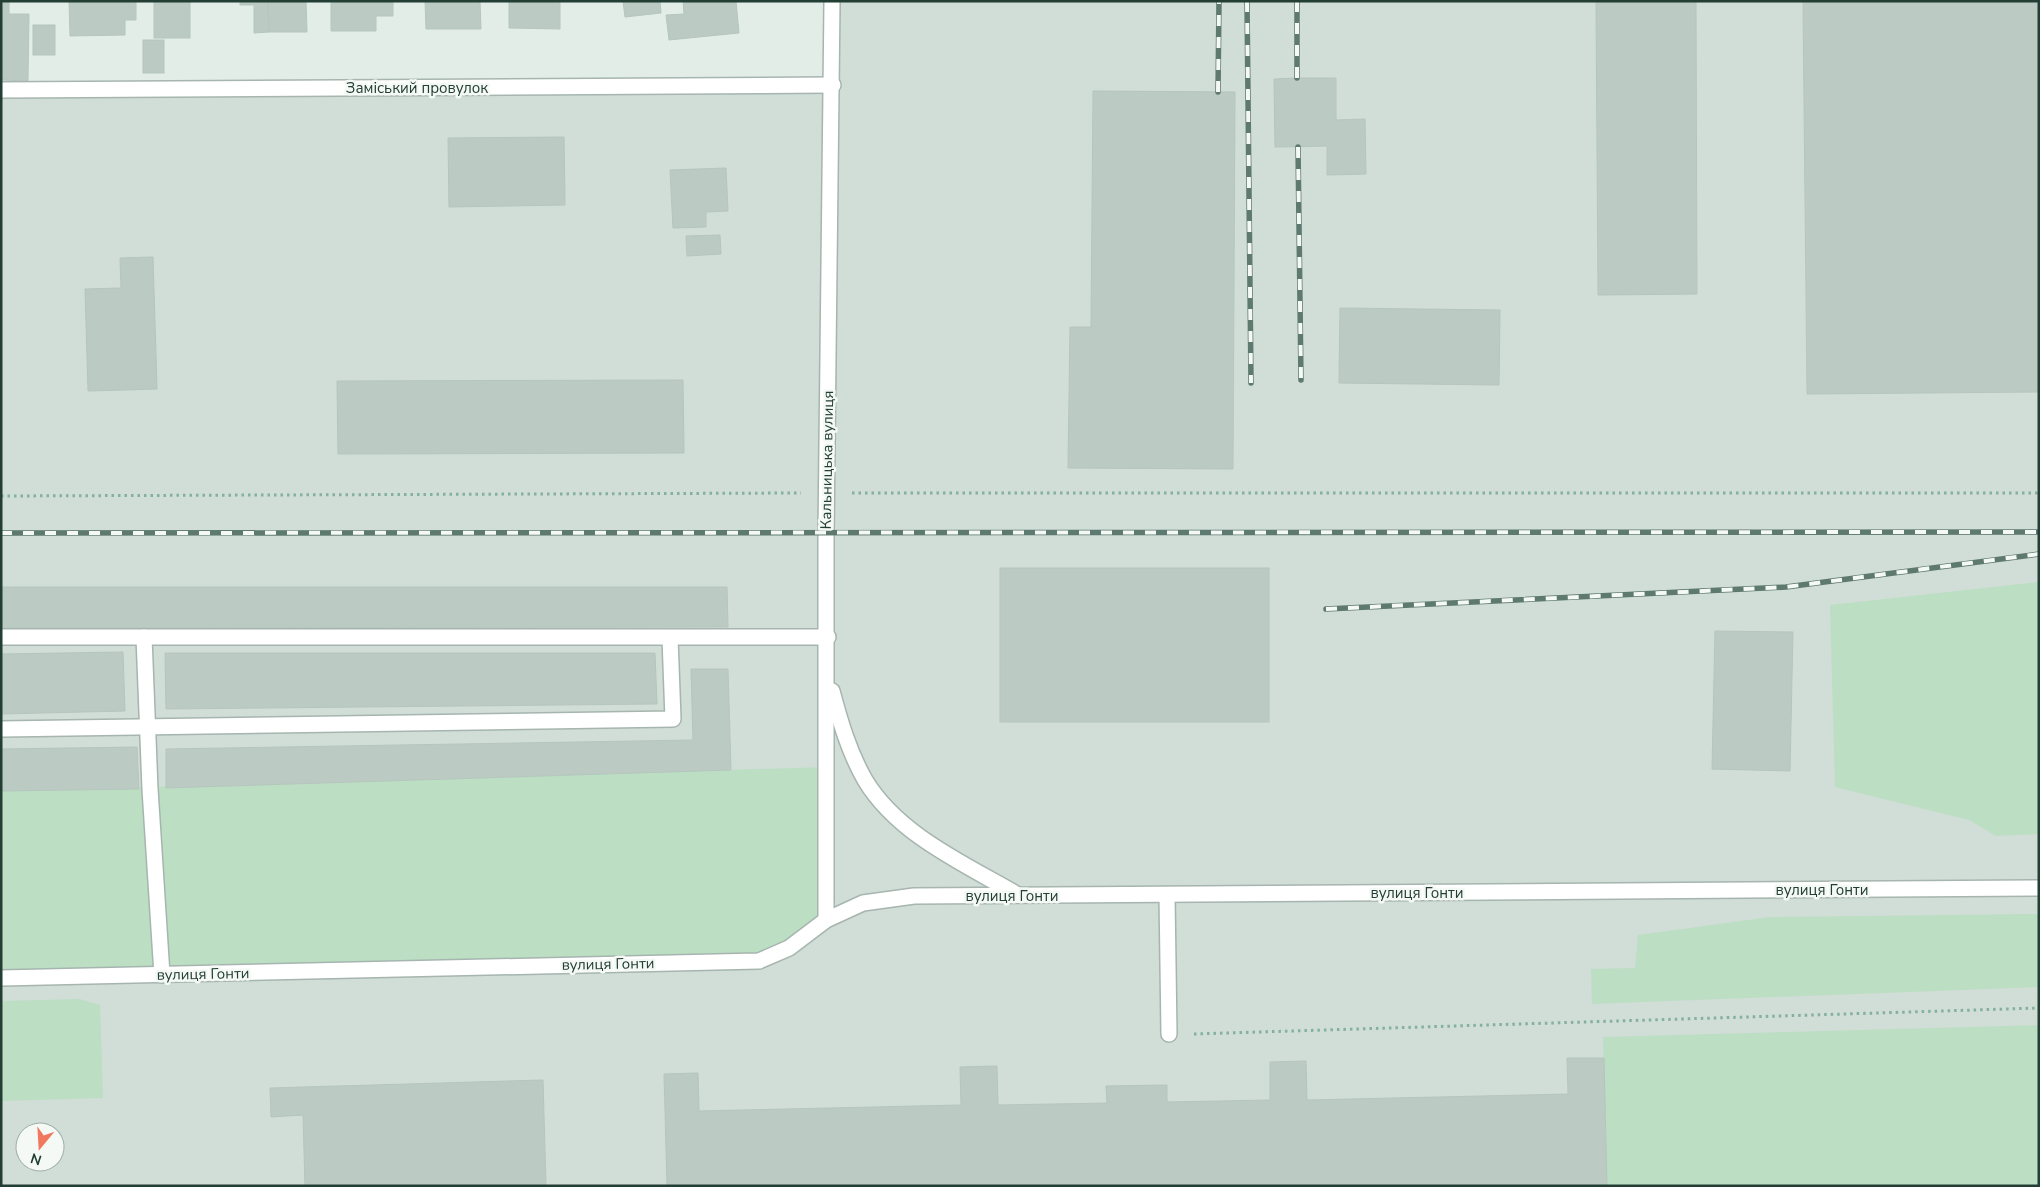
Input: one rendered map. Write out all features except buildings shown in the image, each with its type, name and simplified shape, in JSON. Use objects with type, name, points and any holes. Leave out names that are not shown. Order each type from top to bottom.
[{"type":"street","name":"Кальницька вулиця","points":[[826,920],[827,492],[833,85],[832,1]]},
{"type":"street","name":"Заміський провулок","points":[[1,90],[833,85]]},
{"type":"street","points":[[1,637],[828,637]]},
{"type":"street","points":[[144,638],[162,974]]},
{"type":"street","points":[[1,730],[673,719],[670,638]]},
{"type":"street","points":[[827,672],[843,730],[866,780],[893,814],[922,839],[1020,896]]},
{"type":"street","name":"вулиця Гонти","points":[[1,978],[760,961],[789,948],[826,920],[863,903],[914,896],[2039,888]]},
{"type":"street","points":[[1168,895],[1169,1034]]},
{"type":"path","points":[[1,496],[827,492],[2039,493]]},
{"type":"path","points":[[1169,1034],[2039,1008]]},
{"type":"shaded area","points":[[833,1],[2039,1],[2039,1186],[1,1186],[1,92],[833,86]]},
{"type":"green space","points":[[2039,582],[2039,834],[1996,836],[1969,820],[1835,787],[1830,605]]},
{"type":"green space","points":[[827,767],[826,920],[759,961],[1,978],[1,791]]},
{"type":"green space","points":[[2039,914],[2039,987],[1592,1004],[1591,969],[1635,968],[1638,935],[1770,917]]},
{"type":"green space","points":[[79,999],[100,1005],[103,1098],[1,1101],[1,1001]]},
{"type":"green space","points":[[2039,1025],[2039,1186],[1607,1186],[1603,1037]]},
{"type":"railway","points":[[1218,92],[1219,1]]},
{"type":"railway","points":[[1247,1],[1251,383]]},
{"type":"railway","points":[[1297,1],[1297,78]]},
{"type":"railway","points":[[1298,147],[1301,380]]},
{"type":"railway","points":[[1,533],[2039,532]]},
{"type":"railway","points":[[1326,609],[1786,587],[2039,554]]}]
